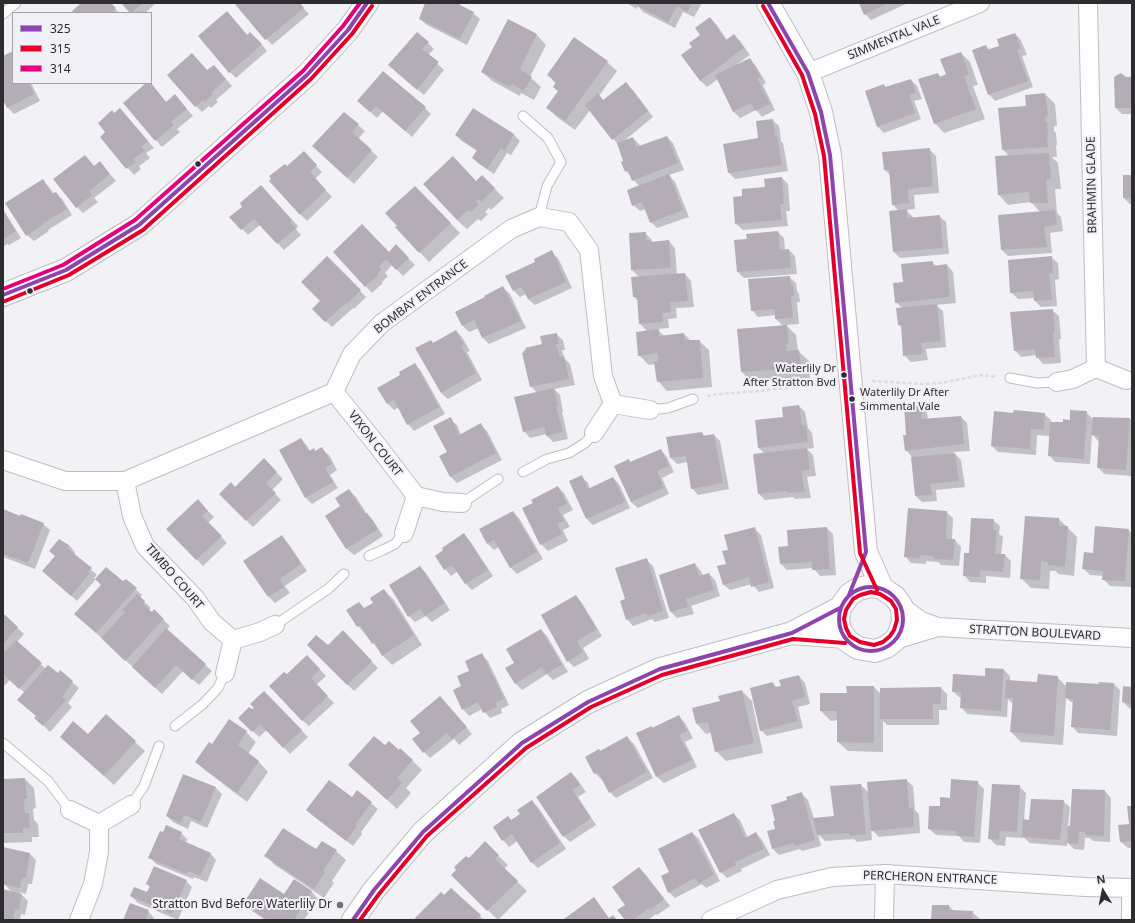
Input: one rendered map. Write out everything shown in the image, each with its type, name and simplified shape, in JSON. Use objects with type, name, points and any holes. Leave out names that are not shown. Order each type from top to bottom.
[{"type":"street","points":[[3,295],[66,270],[138,225],[307,75],[348,30],[367,3]]},
{"type":"street","points":[[768,3],[808,73],[821,112],[830,155],[866,552],[882,588]]},
{"type":"street","name":"SIMMENTAL VALE","points":[[808,73],[980,3]]},
{"type":"street","name":"BRAHMIN GLADE","points":[[1088,3],[1096,368]]},
{"type":"street","points":[[539,217],[569,222],[588,250],[603,376],[613,404]]},
{"type":"street","name":"BOMBAY ENTRANCE","points":[[334,392],[352,354],[382,323],[511,229],[539,217]]},
{"type":"street","points":[[1057,382],[1073,379],[1096,368],[1129,381]]},
{"type":"street","points":[[3,460],[64,481],[125,481],[334,392]]},
{"type":"street","name":"VIXON COURT","points":[[334,392],[416,496]]},
{"type":"street","points":[[613,404],[650,410]]},
{"type":"street","points":[[594,433],[613,404]]},
{"type":"street","name":"TIMBO COURT","points":[[125,481],[132,516],[145,546],[194,598],[212,622],[233,640]]},
{"type":"street","points":[[404,534],[416,496],[443,502],[462,503]]},
{"type":"street","points":[[353,920],[374,890],[423,832],[522,743],[588,702],[660,669],[792,633],[844,602],[858,589],[871,586],[882,588],[896,597],[902,607],[903,621],[900,632],[886,647],[875,650],[858,648],[846,640],[840,630],[838,619],[844,602],[866,552]]},
{"type":"street","name":"STRATTON BOULEVARD","points":[[902,607],[921,621],[938,628]]},
{"type":"street","points":[[225,673],[233,640],[260,632],[275,625]]},
{"type":"street","name":"STRATTON BOULEVARD","points":[[894,640],[938,628],[1132,638]]},
{"type":"street","points":[[792,633],[845,637]]},
{"type":"street","points":[[99,824],[131,805]]},
{"type":"street","points":[[70,810],[99,824]]},
{"type":"street","points":[[79,920],[93,884],[99,852],[99,824]]},
{"type":"street","points":[[884,920],[885,874]]},
{"type":"street","name":"PERCHERON ENTRANCE","points":[[711,920],[777,890],[832,877],[885,874],[1085,887],[1131,888]]},
{"type":"street","points":[[1131,888],[1131,920]]},
{"type":"lane","points":[[3,14],[16,3]]},
{"type":"lane","points":[[523,116],[548,138],[561,162],[547,186],[539,217]]},
{"type":"lane","points":[[1010,378],[1037,383],[1057,382]]},
{"type":"lane","points":[[650,410],[668,408],[693,399]]},
{"type":"lane","points":[[523,472],[547,459],[569,453],[585,443],[594,433]]},
{"type":"lane","points":[[462,503],[498,479]]},
{"type":"lane","points":[[369,556],[396,544],[404,534]]},
{"type":"lane","points":[[275,625],[328,589],[344,574]]},
{"type":"lane","points":[[175,726],[203,704],[218,688],[225,673]]},
{"type":"lane","points":[[3,744],[48,781],[70,810]]},
{"type":"lane","points":[[131,805],[144,786],[159,746]]},
{"type":"building","points":[[81,3],[111,3],[116,8],[112,12],[71,12]]},
{"type":"building","points":[[121,3],[143,3],[132,12],[129,12]]},
{"type":"building","points":[[234,3],[300,3],[304,8],[265,40]]},
{"type":"building","points":[[425,3],[456,3],[474,12],[460,39],[419,19]]},
{"type":"building","points":[[637,3],[692,3],[687,12],[677,6],[668,22],[636,5]]},
{"type":"building","points":[[859,3],[888,3],[864,15]]},
{"type":"building","points":[[227,11],[247,35],[250,32],[262,44],[229,73],[198,36]]},
{"type":"building","points":[[710,17],[726,40],[734,34],[744,48],[700,81],[681,55],[692,47],[689,43],[700,35],[695,28]]},
{"type":"building","points":[[508,19],[537,34],[520,69],[532,77],[524,91],[512,84],[510,87],[481,72]]},
{"type":"building","points":[[417,32],[429,42],[422,49],[439,62],[417,90],[388,65]]},
{"type":"building","points":[[1015,33],[1021,48],[1017,50],[1028,81],[988,95],[972,50],[986,45],[987,50],[999,46],[997,39]]},
{"type":"building","points":[[574,37],[608,61],[565,121],[546,108],[558,91],[553,87],[556,82],[547,75]]},
{"type":"building","points":[[12,52],[12,84],[29,84],[34,94],[7,108],[3,100],[3,56]]},
{"type":"building","points":[[961,52],[969,75],[964,76],[976,109],[934,124],[918,79],[938,73],[940,77],[946,74],[940,59]]},
{"type":"building","points":[[192,53],[207,70],[214,65],[226,79],[211,93],[213,95],[204,102],[203,100],[195,107],[167,75]]},
{"type":"building","points":[[750,58],[761,77],[757,78],[770,104],[755,111],[751,103],[733,112],[715,75]]},
{"type":"building","points":[[383,71],[426,107],[405,131],[376,106],[370,112],[357,101]]},
{"type":"building","points":[[1121,73],[1126,77],[1132,77],[1132,108],[1115,108],[1114,77]]},
{"type":"building","points":[[911,79],[916,93],[909,95],[915,113],[877,127],[865,91],[884,84],[885,87]]},
{"type":"building","points":[[626,82],[648,111],[612,140],[585,105],[598,93],[603,100]]},
{"type":"building","points":[[145,84],[152,84],[166,102],[175,94],[187,109],[171,122],[174,125],[155,141],[123,103]]},
{"type":"building","points":[[1045,93],[1048,116],[1045,117],[1045,122],[1047,122],[1048,147],[1002,150],[998,108],[1026,106],[1025,95]]},
{"type":"building","points":[[120,108],[148,141],[141,147],[145,151],[133,159],[136,162],[126,169],[100,137],[105,132],[98,123],[112,110],[114,113]]},
{"type":"building","points":[[473,108],[514,134],[505,150],[501,148],[487,169],[472,158],[477,150],[455,135]]},
{"type":"building","points":[[344,112],[359,124],[352,132],[372,150],[347,178],[312,146]]},
{"type":"building","points":[[773,119],[775,136],[777,136],[782,165],[728,173],[723,144],[758,138],[756,121]]},
{"type":"building","points":[[667,136],[678,163],[632,181],[628,170],[625,172],[621,162],[623,161],[617,143],[633,137],[636,147]]},
{"type":"building","points":[[930,148],[933,186],[908,189],[909,203],[892,205],[889,170],[884,170],[882,152]]},
{"type":"building","points":[[304,151],[317,165],[310,172],[326,190],[300,215],[269,181],[271,179],[269,176],[285,164],[287,166]]},
{"type":"building","points":[[1049,153],[1051,179],[1046,180],[1048,203],[1030,203],[1029,192],[998,195],[995,156]]},
{"type":"building","points":[[85,155],[94,166],[100,161],[110,174],[89,191],[92,195],[76,208],[53,179]]},
{"type":"building","points":[[453,156],[476,181],[482,175],[495,188],[481,202],[479,199],[476,202],[479,204],[471,212],[468,210],[457,220],[423,184]]},
{"type":"building","points":[[669,174],[683,210],[650,223],[642,202],[632,206],[627,190]]},
{"type":"building","points":[[1123,175],[1132,175],[1132,198],[1123,198]]},
{"type":"building","points":[[782,177],[784,204],[780,205],[782,220],[735,224],[733,197],[742,196],[742,189],[765,187],[764,179]]},
{"type":"building","points":[[43,179],[52,194],[56,192],[67,209],[43,223],[44,224],[26,236],[5,203]]},
{"type":"building","points":[[261,185],[292,220],[290,222],[296,228],[277,244],[254,219],[241,230],[229,217],[242,207],[240,203]]},
{"type":"building","points":[[415,186],[451,223],[419,253],[395,227],[397,226],[385,213]]},
{"type":"building","points":[[907,209],[907,218],[940,215],[943,248],[893,252],[889,211]]},
{"type":"building","points":[[1055,210],[1057,225],[1044,227],[1047,247],[1001,250],[998,215]]},
{"type":"building","points":[[3,211],[16,231],[3,239]]},
{"type":"building","points":[[362,224],[389,252],[396,244],[409,258],[396,270],[386,259],[379,266],[382,269],[377,275],[378,276],[365,287],[333,252]]},
{"type":"building","points":[[778,231],[780,250],[789,249],[791,268],[737,272],[734,240],[747,239],[746,234]]},
{"type":"building","points":[[646,232],[646,240],[650,240],[650,242],[669,240],[671,268],[631,270],[629,233]]},
{"type":"building","points":[[552,250],[566,282],[528,299],[522,287],[513,291],[505,276],[535,262],[534,259]]},
{"type":"building","points":[[327,256],[361,290],[325,322],[312,309],[320,301],[301,282]]},
{"type":"building","points":[[1052,256],[1053,273],[1049,274],[1052,300],[1034,301],[1033,291],[1010,293],[1008,260]]},
{"type":"building","points":[[933,261],[933,266],[947,264],[950,297],[895,303],[893,283],[903,282],[901,264]]},
{"type":"building","points":[[685,273],[688,301],[670,302],[671,312],[662,313],[663,322],[639,324],[637,297],[633,297],[631,277]]},
{"type":"building","points":[[790,276],[794,296],[791,296],[793,318],[775,319],[775,309],[751,311],[748,279]]},
{"type":"building","points":[[503,286],[521,321],[482,338],[474,320],[462,326],[455,312]]},
{"type":"building","points":[[937,304],[941,341],[921,343],[922,354],[903,356],[901,325],[898,325],[896,308]]},
{"type":"building","points":[[1053,309],[1055,357],[1036,358],[1035,349],[1014,351],[1010,312]]},
{"type":"building","points":[[787,325],[789,344],[786,344],[787,351],[799,350],[801,368],[741,372],[737,329]]},
{"type":"building","points":[[659,329],[659,336],[684,333],[685,340],[700,340],[703,378],[657,382],[654,362],[658,361],[658,353],[638,356],[636,332]]},
{"type":"building","points":[[456,330],[464,344],[461,346],[476,373],[441,393],[415,348],[431,340],[433,343]]},
{"type":"building","points":[[557,333],[559,344],[556,344],[560,357],[564,356],[569,379],[530,387],[522,353],[524,352],[523,351],[526,350],[525,348],[542,344],[540,336]]},
{"type":"building","points":[[415,363],[439,407],[407,425],[394,400],[387,404],[377,388],[400,375],[399,372]]},
{"type":"building","points":[[554,388],[558,406],[556,406],[563,432],[546,436],[544,427],[523,432],[514,397]]},
{"type":"building","points":[[799,405],[802,426],[806,425],[808,442],[758,448],[755,420],[783,417],[782,407]]},
{"type":"building","points":[[904,406],[921,406],[922,419],[961,416],[964,444],[905,451],[903,435],[906,435]]},
{"type":"building","points":[[1014,410],[1045,413],[1044,430],[1031,429],[1030,449],[991,446],[994,411],[1013,413]]},
{"type":"building","points":[[1070,410],[1087,411],[1084,459],[1048,456],[1050,422],[1063,422],[1063,419],[1070,420]]},
{"type":"building","points":[[451,417],[459,435],[481,423],[496,453],[450,477],[439,456],[447,452],[433,426]]},
{"type":"building","points":[[1093,417],[1130,418],[1126,470],[1097,468],[1099,436],[1091,435]]},
{"type":"building","points":[[702,432],[703,436],[714,434],[723,483],[691,489],[686,456],[670,458],[666,437]]},
{"type":"building","points":[[301,438],[309,451],[314,448],[315,451],[322,447],[332,464],[325,468],[333,482],[305,498],[279,450]]},
{"type":"building","points":[[807,448],[810,470],[801,471],[805,492],[787,493],[787,491],[758,494],[753,454]]},
{"type":"building","points":[[661,449],[669,466],[657,471],[664,488],[631,502],[614,466],[629,459],[630,462]]},
{"type":"building","points":[[955,453],[959,481],[930,484],[932,495],[915,496],[911,457]]},
{"type":"building","points":[[264,458],[277,472],[266,483],[276,493],[246,521],[219,494],[231,482],[235,487]]},
{"type":"building","points":[[582,475],[588,489],[613,477],[625,502],[586,519],[569,481]]},
{"type":"building","points":[[558,486],[567,504],[558,508],[564,521],[557,523],[562,534],[540,545],[522,508],[533,503],[531,500]]},
{"type":"building","points":[[349,489],[365,514],[367,513],[378,529],[346,549],[325,516],[340,506],[335,498]]},
{"type":"building","points":[[198,499],[208,511],[202,516],[222,536],[196,560],[166,529]]},
{"type":"building","points":[[908,508],[947,511],[946,539],[955,539],[953,560],[934,559],[934,556],[920,555],[920,558],[904,557]]},
{"type":"building","points":[[3,509],[44,523],[28,563],[3,554]]},
{"type":"building","points":[[513,511],[537,552],[510,568],[494,540],[487,544],[479,529]]},
{"type":"building","points":[[1025,516],[1059,518],[1059,526],[1068,526],[1065,567],[1048,565],[1048,562],[1041,561],[1040,580],[1020,579]]},
{"type":"building","points":[[971,518],[994,519],[993,530],[997,530],[995,554],[1005,554],[1003,572],[980,570],[980,577],[963,576],[964,553],[969,553]]},
{"type":"building","points":[[1095,526],[1129,529],[1125,581],[1102,580],[1103,571],[1082,569],[1084,552],[1093,553]]},
{"type":"building","points":[[755,527],[769,582],[751,587],[749,577],[723,585],[717,566],[726,564],[722,551],[728,550],[724,535]]},
{"type":"building","points":[[827,527],[830,569],[812,570],[812,562],[780,564],[778,547],[788,546],[787,530]]},
{"type":"building","points":[[464,533],[488,570],[465,584],[452,565],[444,570],[435,556],[443,550],[442,548]]},
{"type":"building","points":[[282,535],[301,564],[280,579],[284,587],[268,597],[243,561]]},
{"type":"building","points":[[59,539],[69,545],[67,548],[92,568],[88,572],[90,573],[71,596],[42,571],[55,556],[49,551]]},
{"type":"building","points":[[647,558],[663,611],[648,616],[646,613],[626,620],[620,601],[625,599],[615,568]]},
{"type":"building","points":[[695,563],[699,576],[709,573],[714,590],[686,599],[688,607],[670,612],[659,575]]},
{"type":"building","points":[[420,566],[445,603],[425,616],[420,609],[408,617],[389,585]]},
{"type":"building","points":[[106,567],[123,581],[126,579],[137,588],[96,633],[74,614],[101,585],[95,579]]},
{"type":"building","points":[[384,589],[414,635],[382,656],[374,642],[372,644],[360,625],[357,627],[346,610],[359,602],[364,608],[373,603],[370,598]]},
{"type":"building","points":[[137,594],[145,601],[143,604],[152,612],[154,609],[164,619],[125,661],[101,638],[125,612],[122,610]]},
{"type":"building","points":[[576,595],[597,629],[577,641],[583,652],[567,662],[541,615]]},
{"type":"building","points":[[3,613],[18,627],[3,644]]},
{"type":"building","points":[[166,628],[206,664],[192,680],[176,665],[155,688],[132,667]]},
{"type":"building","points":[[541,629],[562,665],[546,674],[542,667],[515,684],[505,668],[514,663],[506,649]]},
{"type":"building","points":[[343,630],[372,661],[347,685],[307,645],[316,635],[328,645]]},
{"type":"building","points":[[16,640],[42,663],[19,689],[3,674],[3,654]]},
{"type":"building","points":[[482,653],[504,699],[495,703],[497,707],[483,713],[478,702],[462,710],[453,690],[461,686],[457,676],[469,671],[465,661]]},
{"type":"building","points":[[307,655],[320,669],[311,678],[328,696],[302,721],[269,686],[284,672],[287,674]]},
{"type":"building","points":[[48,665],[58,673],[60,670],[73,681],[62,697],[66,700],[43,726],[34,718],[36,716],[17,700]]},
{"type":"building","points":[[985,668],[1004,669],[1001,711],[960,708],[961,692],[952,692],[953,674],[985,676]]},
{"type":"building","points":[[1038,674],[1058,676],[1054,736],[1010,732],[1013,698],[1005,698],[1006,680],[1037,682]]},
{"type":"building","points":[[799,675],[805,697],[792,701],[798,721],[760,731],[750,688],[773,682],[774,687],[781,686],[779,680]]},
{"type":"building","points":[[1066,682],[1099,684],[1098,682],[1114,683],[1110,730],[1071,727],[1073,699],[1065,698]]},
{"type":"building","points":[[846,686],[874,686],[874,743],[837,742],[837,711],[820,711],[820,693],[847,693]]},
{"type":"building","points":[[1123,686],[1132,687],[1132,704],[1122,702]]},
{"type":"building","points":[[941,687],[941,704],[933,704],[933,719],[880,719],[880,688]]},
{"type":"building","points":[[742,690],[754,743],[715,752],[708,722],[696,724],[692,708],[720,701],[718,696]]},
{"type":"building","points":[[264,691],[302,730],[283,748],[260,724],[252,732],[238,718],[249,707],[252,709],[254,708],[250,704]]},
{"type":"building","points":[[440,696],[467,727],[452,739],[447,733],[423,753],[412,739],[420,733],[410,721]]},
{"type":"building","points":[[106,714],[136,741],[104,776],[60,737],[73,721],[88,734]]},
{"type":"building","points":[[679,715],[687,731],[679,735],[692,760],[656,777],[636,733],[652,726],[652,728]]},
{"type":"building","points":[[229,719],[247,731],[238,745],[259,761],[237,793],[195,762],[209,742],[212,744]]},
{"type":"building","points":[[374,736],[385,745],[389,741],[399,750],[400,748],[413,760],[397,778],[402,783],[387,800],[348,765]]},
{"type":"building","points":[[627,736],[647,772],[609,793],[598,772],[594,774],[585,757],[599,749],[600,751]]},
{"type":"building","points":[[571,772],[580,785],[572,790],[591,818],[563,837],[536,797]]},
{"type":"building","points":[[183,774],[216,787],[201,822],[184,815],[181,823],[166,816]]},
{"type":"building","points":[[25,778],[27,799],[24,799],[25,813],[29,813],[30,828],[23,828],[23,833],[3,833],[3,779]]},
{"type":"building","points":[[907,779],[909,808],[913,807],[914,827],[871,831],[867,782]]},
{"type":"building","points":[[951,779],[978,781],[974,837],[957,836],[956,831],[928,829],[929,806],[940,806],[940,797],[950,798]]},
{"type":"building","points":[[329,780],[352,797],[357,790],[372,802],[355,825],[357,826],[346,841],[306,810]]},
{"type":"building","points":[[861,784],[866,834],[850,836],[849,833],[817,835],[813,818],[834,816],[830,786]]},
{"type":"building","points":[[992,784],[1020,785],[1017,832],[1000,831],[999,840],[988,839]]},
{"type":"building","points":[[1072,789],[1105,790],[1104,836],[1086,835],[1085,832],[1079,832],[1078,844],[1067,843],[1068,826],[1070,826]]},
{"type":"building","points":[[802,792],[815,840],[795,846],[794,843],[772,849],[767,831],[775,829],[773,821],[775,821],[771,805],[787,800],[786,797]]},
{"type":"building","points":[[1031,799],[1064,800],[1060,840],[1022,837],[1023,819],[1029,820]]},
{"type":"building","points":[[532,800],[560,843],[531,863],[512,834],[502,841],[493,827],[508,816],[511,820],[520,814],[517,810]]},
{"type":"building","points":[[1127,806],[1132,806],[1132,841],[1120,842],[1118,825],[1129,824]]},
{"type":"building","points":[[734,813],[745,838],[756,832],[764,849],[735,862],[736,865],[720,873],[698,830]]},
{"type":"building","points":[[166,825],[182,832],[179,839],[211,853],[200,876],[188,871],[187,874],[148,858],[160,831],[163,832]]},
{"type":"building","points":[[283,828],[316,849],[322,841],[337,850],[323,871],[325,872],[314,889],[264,856]]},
{"type":"building","points":[[692,832],[714,875],[699,883],[695,878],[668,893],[661,876],[669,872],[658,849]]},
{"type":"building","points":[[485,841],[499,855],[495,859],[518,881],[487,911],[451,875],[456,870],[454,867],[466,856],[469,858]]},
{"type":"building","points":[[3,847],[30,853],[26,878],[22,878],[20,888],[3,884],[5,876],[3,875]]},
{"type":"building","points":[[154,866],[187,880],[172,914],[130,896],[134,887],[147,892],[150,886],[146,884]]},
{"type":"building","points":[[639,867],[664,899],[650,910],[649,908],[633,920],[625,920],[617,910],[625,905],[612,887]]},
{"type":"building","points":[[260,878],[284,894],[294,879],[312,891],[294,920],[267,920],[243,904]]},
{"type":"building","points":[[451,888],[481,915],[477,920],[416,920],[415,918],[441,892],[444,895]]},
{"type":"building","points":[[3,889],[22,894],[19,909],[15,909],[13,920],[3,920]]},
{"type":"building","points":[[594,897],[609,918],[613,915],[617,920],[564,919]]},
{"type":"building","points":[[130,903],[149,910],[146,918],[150,920],[123,920]]},
{"type":"building","points":[[932,905],[949,905],[949,910],[973,911],[972,920],[931,920]]},
{"type":"transit line","name":"314","points":[[3,289],[63,265],[135,220],[303,71],[343,26],[360,3]]},
{"type":"transit line","name":"325","points":[[3,295],[66,270],[139,225],[307,75],[348,30],[367,3]]},
{"type":"transit line","name":"325","points":[[768,3],[808,73],[821,112],[830,155],[866,552],[849,595]]},
{"type":"transit line","name":"315","points":[[5,301],[69,275],[143,230],[311,79],[352,34],[372,6]]},
{"type":"transit line","name":"315","points":[[763,6],[802,75],[815,114],[824,156],[860,553],[877,590]]},
{"type":"transit line","name":"325","points":[[871,587],[883,589],[894,596],[901,607],[903,619],[901,631],[894,642],[883,649],[871,651],[859,649],[848,642],[841,631],[839,619],[841,607],[848,596],[859,589],[871,587]]},
{"type":"transit line","name":"315","points":[[871,592],[880,594],[891,601],[896,609],[897,620],[894,630],[890,636],[883,642],[874,645],[860,642],[850,636],[844,619],[846,610],[853,599],[871,592]]},
{"type":"transit line","name":"325","points":[[353,920],[374,890],[423,832],[522,743],[588,702],[660,669],[792,633],[840,608]]},
{"type":"transit line","name":"315","points":[[360,920],[379,894],[427,836],[526,748],[591,707],[662,675],[793,639],[845,643]]},
{"type":"place","name":"Waterlily Dr After Stratton Bvd","points":[[844,375]]},
{"type":"place","name":"Waterlily Dr After Simmental Vale","points":[[852,399]]},
{"type":"place","name":"Stratton Bvd Before Waterlily Dr","points":[[340,905]]}]
